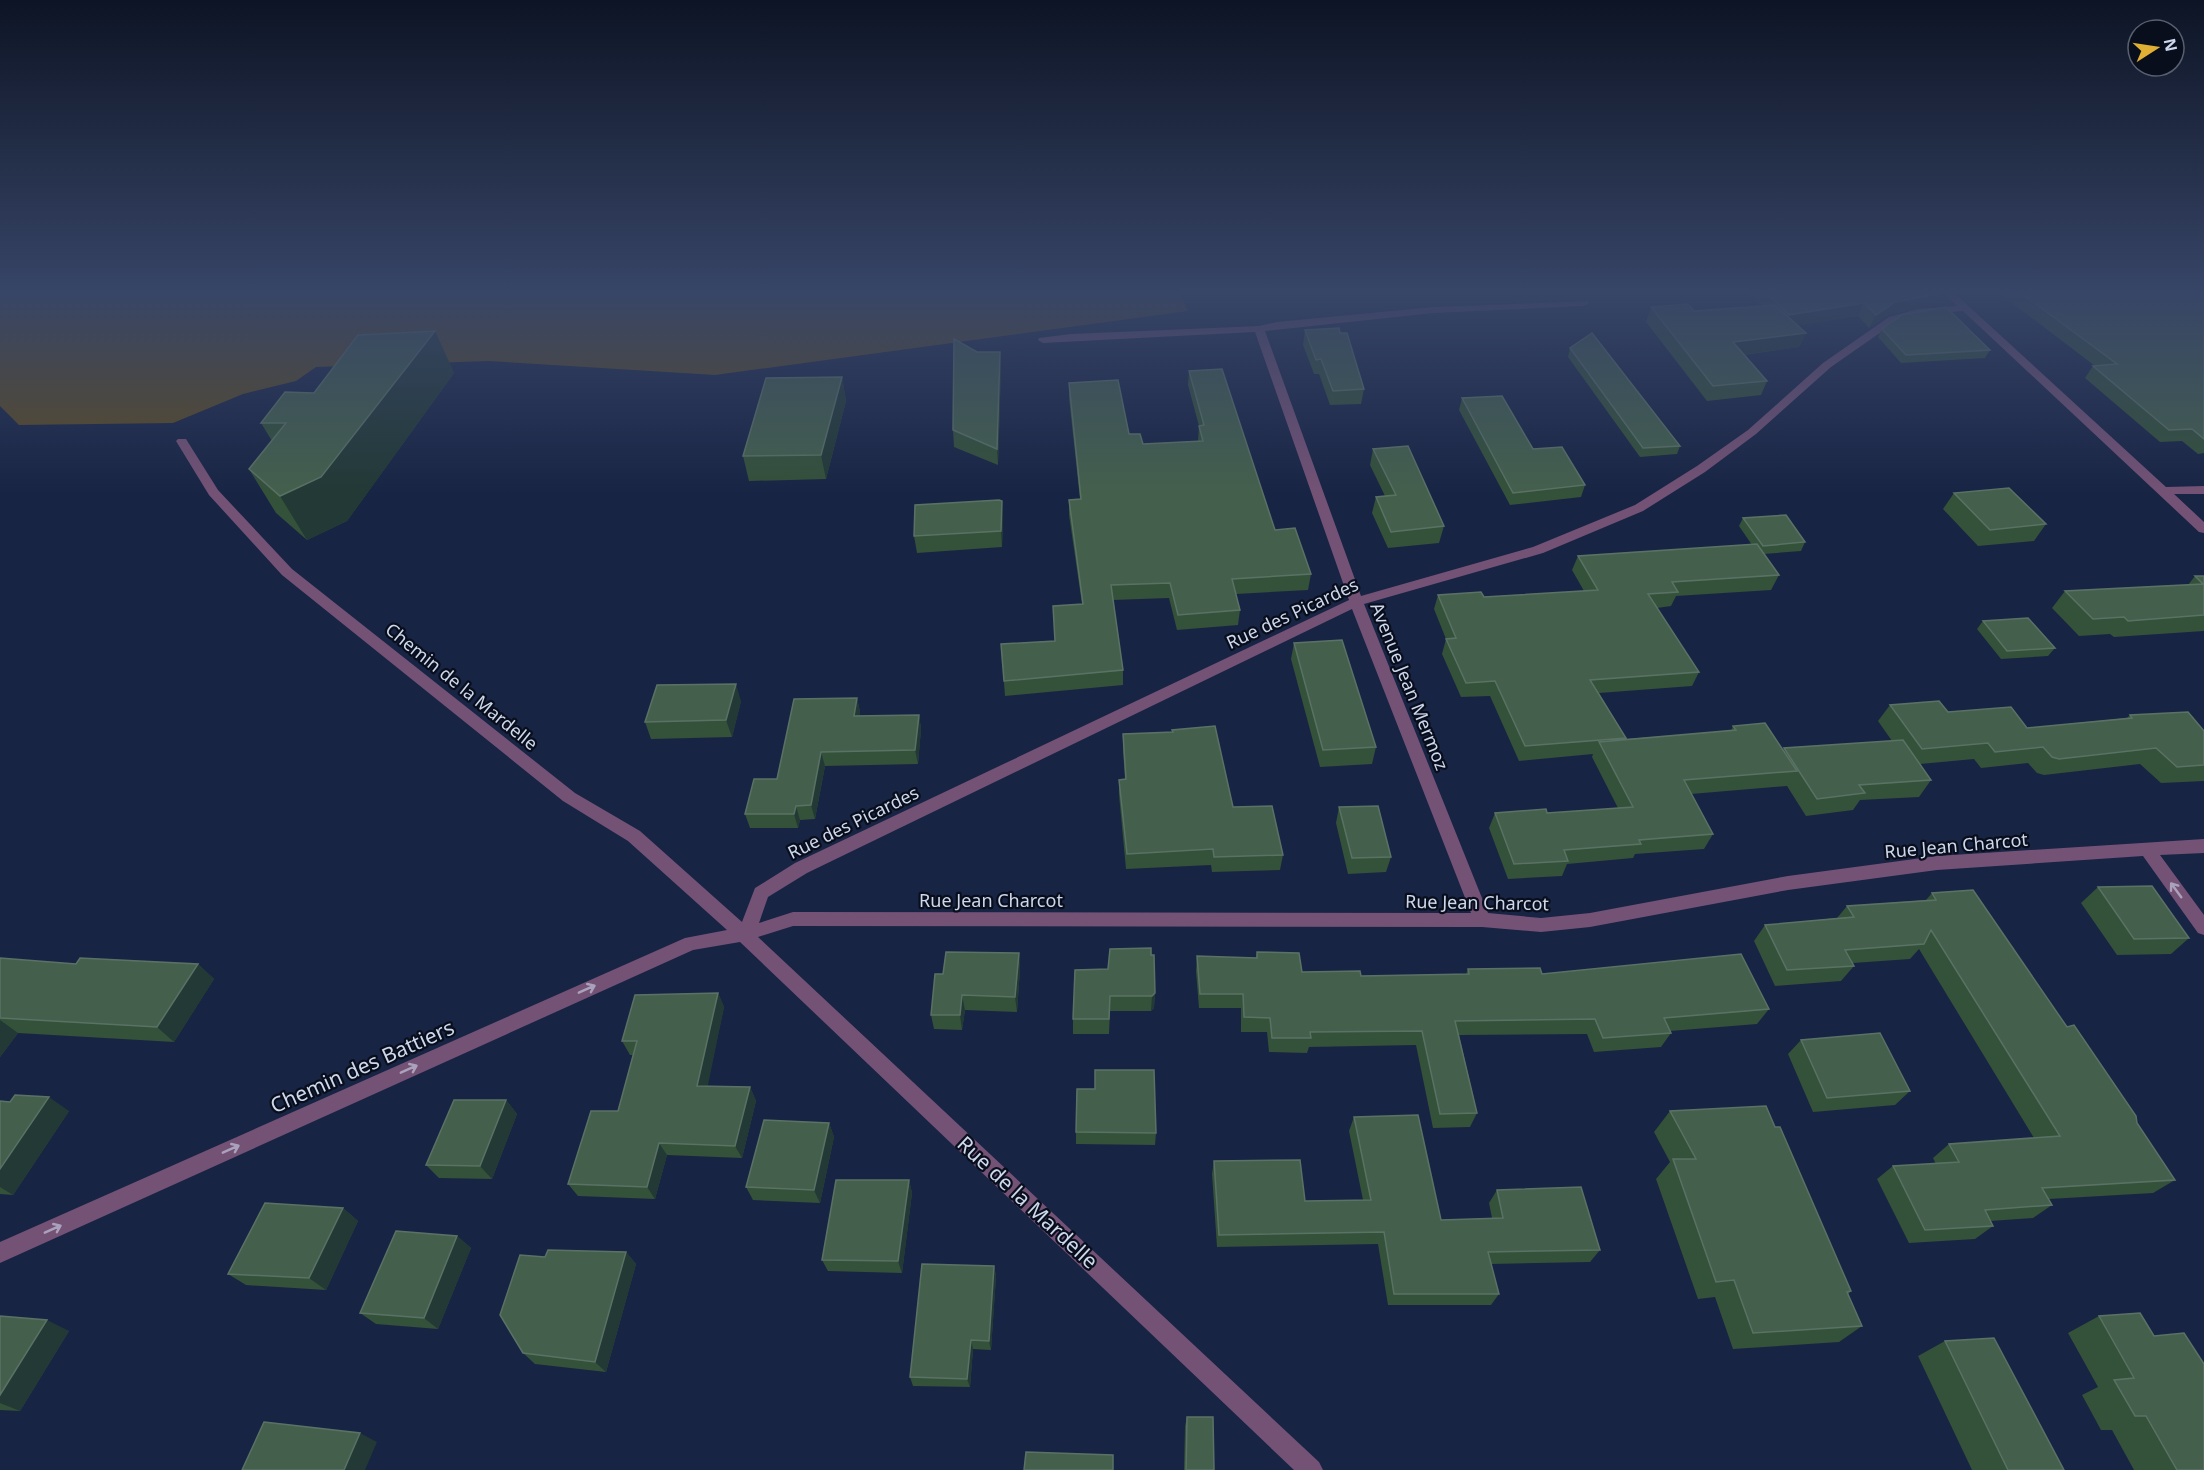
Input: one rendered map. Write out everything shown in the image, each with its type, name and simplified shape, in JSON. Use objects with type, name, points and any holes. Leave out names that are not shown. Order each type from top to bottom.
[{"type":"street","name":"Avenue Jean Mermoz","points":[[1270,359],[1356,602],[1482,920]]},
{"type":"street","name":"Rue des Picardes","points":[[746,934],[761,893],[801,868],[1356,602],[1538,550],[1639,508],[1701,469],[1752,432],[1836,359]]},
{"type":"street","points":[[2019,359],[2204,529]]},
{"type":"street","name":"Chemin de la Mardelle","points":[[182,441],[213,492],[287,572],[569,797],[634,836],[746,934]]},
{"type":"street","points":[[2162,491],[2204,490]]},
{"type":"street","name":"Rue Jean Charcot","points":[[746,934],[793,920],[1482,920],[1541,925],[1590,920],[1788,883],[1938,863],[2204,846]]},
{"type":"street","points":[[2148,851],[2204,928]]},
{"type":"street","name":"Chemin des Battiers","points":[[0,1252],[691,943],[746,934]]},
{"type":"street","name":"Rue de la Mardelle","points":[[746,934],[1311,1470]]},
{"type":"shaded area","points":[[0,359],[836,359],[715,375],[488,361],[316,367],[296,381],[243,394],[173,423],[19,425],[0,406]]},
{"type":"building","points":[[340,359],[413,359],[321,477],[280,496],[249,469],[286,423],[261,423],[285,392],[314,393]]},
{"type":"building","points":[[954,359],[1000,359],[997,449],[953,430]]},
{"type":"building","points":[[1315,359],[1355,359],[1364,389],[1333,391],[1321,359]]},
{"type":"building","points":[[1578,359],[1612,359],[1680,446],[1643,448]]},
{"type":"building","points":[[1691,359],[1747,359],[1767,381],[1713,386]]},
{"type":"building","points":[[2110,359],[2204,359],[2204,439],[2192,429],[2169,430],[2093,366],[2117,364]]},
{"type":"building","points":[[1222,369],[1275,530],[1295,528],[1311,574],[1232,579],[1240,610],[1178,615],[1170,583],[1111,585],[1123,670],[1004,681],[1001,644],[1055,641],[1053,606],[1083,604],[1069,500],[1081,499],[1069,383],[1118,380],[1129,434],[1140,434],[1143,444],[1203,441],[1199,426],[1204,425],[1189,371]]},
{"type":"building","points":[[842,377],[821,455],[743,456],[766,378]]},
{"type":"building","points":[[1502,396],[1533,449],[1562,447],[1585,485],[1513,493],[1462,398]]},
{"type":"building","points":[[1408,446],[1444,526],[1391,532],[1376,497],[1396,495],[1373,449]]},
{"type":"building","points":[[2009,488],[2046,524],[1990,530],[1954,493]]},
{"type":"building","points":[[1002,501],[1001,531],[914,536],[915,505]]},
{"type":"building","points":[[1786,515],[1805,542],[1763,546],[1743,518]]},
{"type":"building","points":[[1757,544],[1779,575],[1672,582],[1678,592],[1648,594],[1699,672],[1590,680],[1626,738],[1525,746],[1495,681],[1466,683],[1446,639],[1456,638],[1438,595],[1481,592],[1484,597],[1598,590],[1578,556]]},
{"type":"building","points":[[2195,576],[2204,576],[2204,615],[2128,621],[2124,617],[2093,619],[2065,591],[2203,584]]},
{"type":"building","points":[[2028,618],[2055,648],[2007,651],[1983,621]]},
{"type":"building","points":[[1342,640],[1376,747],[1323,750],[1294,643]]},
{"type":"building","points":[[736,684],[726,720],[645,722],[657,685]]},
{"type":"building","points":[[857,698],[854,716],[919,715],[915,750],[821,752],[811,805],[796,806],[794,814],[745,814],[754,779],[777,779],[794,699]]},
{"type":"building","points":[[1939,701],[1948,712],[2011,707],[2027,728],[2132,718],[2130,715],[2188,712],[2204,731],[2204,765],[2177,767],[2156,748],[2059,759],[2052,757],[2043,747],[1995,752],[1988,743],[1922,749],[1890,705]]},
{"type":"building","points":[[1765,723],[1797,771],[1684,780],[1713,834],[1639,840],[1641,844],[1564,850],[1568,861],[1514,864],[1495,813],[1546,809],[1547,813],[1633,807],[1599,742],[1736,730],[1733,726]]},
{"type":"building","points":[[1215,726],[1233,807],[1272,806],[1283,855],[1214,857],[1213,849],[1127,854],[1119,780],[1126,779],[1123,734],[1173,732],[1172,730]]},
{"type":"building","points":[[1903,740],[1931,780],[1859,785],[1865,793],[1817,799],[1784,748]]},
{"type":"building","points":[[1378,806],[1391,857],[1352,858],[1339,807]]},
{"type":"building","points":[[2152,886],[2189,938],[2134,939],[2098,887]]},
{"type":"building","points":[[1973,890],[2067,1027],[2074,1025],[2136,1116],[2137,1123],[2175,1180],[2042,1188],[2052,1205],[1985,1210],[1993,1226],[1925,1230],[1893,1166],[1959,1162],[1949,1144],[2060,1136],[1931,930],[1924,944],[1845,950],[1854,966],[1787,970],[1765,925],[1854,917],[1847,906],[1936,900],[1932,893]]},
{"type":"building","points":[[1151,948],[1151,955],[1154,955],[1155,993],[1152,996],[1110,996],[1109,1019],[1073,1019],[1075,970],[1108,969],[1110,949]]},
{"type":"building","points":[[946,952],[1019,953],[1015,997],[962,995],[960,1015],[931,1015],[935,974],[943,974]]},
{"type":"building","points":[[1257,952],[1299,953],[1302,972],[1360,971],[1361,976],[1469,974],[1468,969],[1540,968],[1542,974],[1741,954],[1769,1009],[1664,1018],[1671,1033],[1603,1038],[1595,1019],[1455,1021],[1477,1113],[1440,1114],[1422,1031],[1310,1032],[1311,1038],[1272,1038],[1270,1018],[1244,1017],[1243,994],[1200,994],[1197,956],[1257,958]]},
{"type":"building","points":[[0,958],[76,964],[80,958],[198,964],[157,1027],[0,1018]]},
{"type":"building","points":[[718,993],[697,1086],[750,1087],[735,1146],[659,1143],[647,1187],[568,1184],[591,1111],[618,1111],[637,1041],[622,1041],[635,995]]},
{"type":"building","points":[[1880,1033],[1910,1091],[1827,1098],[1801,1040]]},
{"type":"building","points":[[1095,1070],[1154,1070],[1156,1133],[1076,1132],[1077,1089],[1095,1089]]},
{"type":"building","points":[[15,1095],[49,1097],[0,1169],[0,1101],[10,1102]]},
{"type":"building","points":[[454,1100],[506,1100],[480,1166],[426,1165]]},
{"type":"building","points":[[1766,1106],[1775,1127],[1780,1127],[1851,1291],[1847,1292],[1862,1326],[1753,1333],[1734,1280],[1716,1282],[1673,1159],[1696,1159],[1670,1111]]},
{"type":"building","points":[[1418,1115],[1441,1220],[1503,1218],[1497,1190],[1581,1187],[1600,1250],[1488,1252],[1499,1294],[1394,1294],[1384,1232],[1219,1235],[1214,1161],[1300,1160],[1305,1201],[1371,1200],[1354,1117]]},
{"type":"building","points":[[764,1120],[829,1123],[814,1190],[746,1187]]},
{"type":"building","points":[[836,1180],[909,1180],[898,1261],[822,1260]]},
{"type":"building","points":[[265,1203],[343,1208],[309,1278],[228,1274]]},
{"type":"building","points":[[396,1231],[457,1236],[424,1318],[360,1313]]},
{"type":"building","points":[[548,1250],[626,1252],[595,1362],[523,1353],[500,1315],[520,1255],[545,1257]]},
{"type":"building","points":[[922,1264],[994,1266],[989,1341],[971,1340],[967,1379],[910,1377]]},
{"type":"building","points":[[2140,1313],[2154,1336],[2184,1333],[2204,1364],[2204,1470],[2177,1470],[2146,1416],[2135,1416],[2114,1380],[2134,1378],[2099,1316]]},
{"type":"building","points":[[0,1316],[47,1320],[0,1395]]},
{"type":"building","points":[[1994,1338],[2064,1470],[2008,1470],[1945,1341]]},
{"type":"building","points":[[1187,1417],[1213,1417],[1214,1470],[1186,1470]]},
{"type":"building","points":[[264,1422],[360,1433],[344,1470],[242,1470]]},
{"type":"building","points":[[1026,1452],[1113,1455],[1113,1470],[1024,1470]]}]
